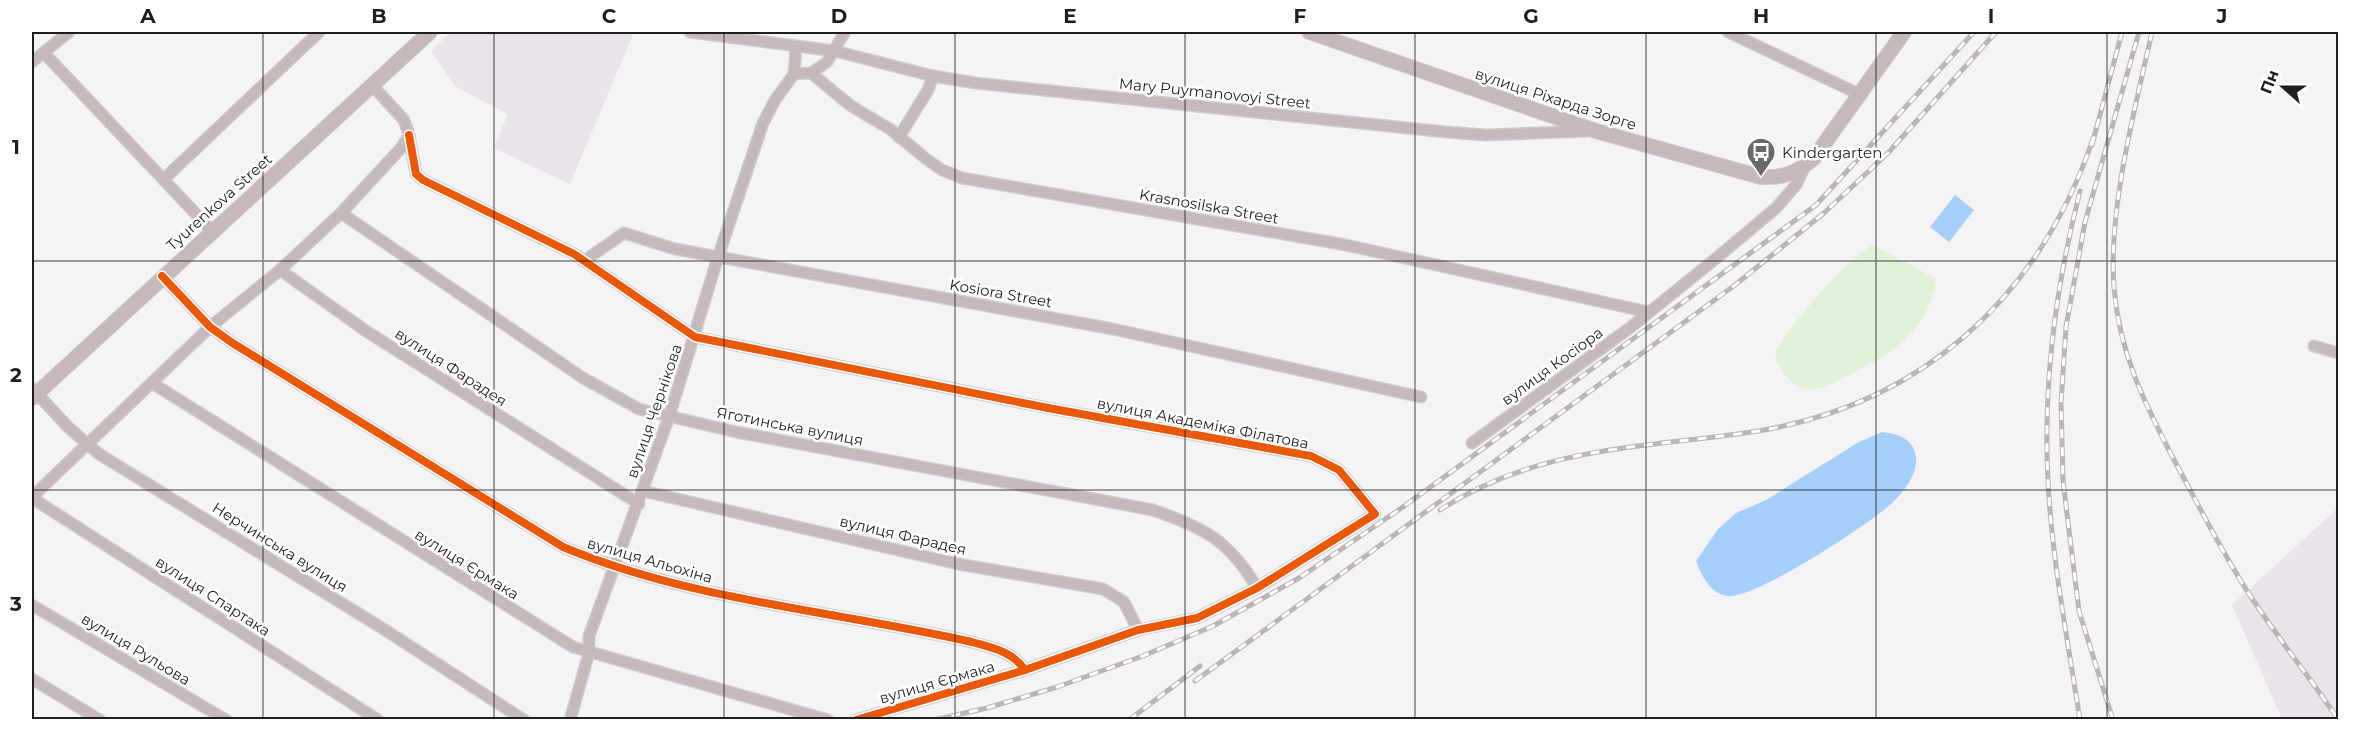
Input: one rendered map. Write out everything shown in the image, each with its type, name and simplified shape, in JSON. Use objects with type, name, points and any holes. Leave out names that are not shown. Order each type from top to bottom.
[{"type":"street","points":[[32,63],[69,32]]},
{"type":"street","points":[[165,178],[319,32]]},
{"type":"street","name":"Tyurenkova Street","points":[[33,393],[430,32]]},
{"type":"street","points":[[690,32],[835,51]]},
{"type":"street","points":[[796,47],[794,74],[811,73],[819,69],[835,51],[845,32]]},
{"type":"street","name":"вулиця Ріхарда Зорге","points":[[1309,32],[1596,131],[1761,177],[1778,178],[1801,169]]},
{"type":"street","points":[[1728,32],[1860,94]]},
{"type":"street","points":[[1801,169],[1823,147],[1904,32]]},
{"type":"street","name":"Mary Puymanovoyi Street","points":[[835,51],[933,76],[1435,131],[1486,135],[1596,131]]},
{"type":"street","points":[[45,54],[165,178],[212,231]]},
{"type":"street","name":"Krasnosilska Street","points":[[811,73],[851,106],[899,137],[942,170],[962,178],[1346,245],[1648,312]]},
{"type":"street","name":"вулиця Чернікова","points":[[570,720],[589,653],[589,636],[669,417],[718,257],[763,123],[775,100],[794,74]]},
{"type":"street","points":[[899,137],[928,90],[933,76]]},
{"type":"street","points":[[372,85],[404,120],[416,174],[435,187],[584,261],[695,337]]},
{"type":"street","points":[[32,497],[210,327],[280,270],[341,213],[402,147],[409,135]]},
{"type":"street","name":"вулиця Косіора","points":[[1472,443],[1631,327],[1776,208],[1796,185],[1801,169]]},
{"type":"street","name":"Яготинська вулиця","points":[[341,213],[583,378],[639,409],[669,417],[1153,510],[1190,522],[1211,534],[1250,575],[1257,588]]},
{"type":"street","name":"Kosiora Street","points":[[584,261],[624,233],[655,244],[718,257],[1113,329],[1421,397]]},
{"type":"street","name":"вулиця Фарадея","points":[[280,270],[366,331],[639,504]]},
{"type":"street","name":"вулиця Альохіна","points":[[162,276],[210,327],[548,539],[614,566],[730,597],[972,642],[1005,652],[1017,659],[1025,670]]},
{"type":"street","name":"вулиця Академіка Філатова","points":[[695,337],[1048,408],[1311,456],[1339,470],[1375,514],[1257,588],[1197,618],[1138,630],[1025,670]]},
{"type":"street","points":[[2314,346],[2338,353]]},
{"type":"street","name":"вулиця Єрмака","points":[[152,383],[560,640],[589,653],[828,720]]},
{"type":"street","name":"Нерчинська вулиця","points":[[33,393],[86,443],[524,720]]},
{"type":"street","name":"вулиця Фарадея","points":[[643,491],[958,564],[1103,589],[1124,602],[1138,630]]},
{"type":"street","name":"вулиця Спартака","points":[[32,497],[378,720]]},
{"type":"street","name":"вулиця Рульова","points":[[32,605],[226,720]]},
{"type":"street","name":"вулиця Єрмака","points":[[856,720],[1025,670]]},
{"type":"street","points":[[32,679],[100,720]]},
{"type":"shaded area","points":[[451,32],[634,32],[570,184],[494,148],[508,114],[456,87],[431,51]]},
{"type":"shaded area","points":[[2338,508],[2338,719],[2282,719],[2232,605]]},
{"type":"green space","points":[[1873,245],[1935,278],[1935,289],[1925,314],[1908,336],[1887,354],[1834,383],[1812,389],[1800,387],[1785,375],[1778,364],[1775,353],[1819,294],[1848,264]]},
{"type":"water","points":[[1955,195],[1974,210],[1949,242],[1930,227]]},
{"type":"water","points":[[1882,432],[1898,435],[1910,443],[1916,459],[1916,466],[1910,480],[1891,504],[1860,528],[1812,559],[1762,585],[1728,596],[1712,588],[1696,561],[1718,529],[1736,513],[1766,500],[1857,443]]},
{"type":"railway","points":[[934,720],[987,708],[1057,687],[1143,656],[1213,626],[1299,578],[1403,507],[1816,205],[1974,32]]},
{"type":"railway","points":[[1195,681],[1735,285],[1824,213],[1888,153],[1996,32]]},
{"type":"railway","points":[[2092,145],[2122,32]]},
{"type":"railway","points":[[2113,720],[2079,611],[2063,481],[2061,403],[2066,327],[2085,222],[2139,32]]},
{"type":"railway","points":[[2152,32],[2124,159],[2115,225],[2114,287],[2121,333],[2134,376],[2152,417],[2220,546],[2272,628],[2338,719]]},
{"type":"railway","points":[[1440,510],[1476,490],[1513,474],[1550,462],[1626,448],[1745,433],[1807,420],[1865,400],[1917,372],[1964,337],[2005,296],[2041,248],[2070,195],[2094,136]]},
{"type":"railway","points":[[2080,191],[2055,316],[2047,412],[2047,444],[2054,547],[2080,720]]},
{"type":"railway","points":[[1129,720],[1200,666]]},
{"type":"cycle path","points":[[409,135],[416,174],[423,180],[574,254],[695,337],[1048,408],[1311,456],[1339,470],[1375,514],[1257,588],[1197,618],[1138,630],[1025,670],[856,720]]},
{"type":"cycle path","points":[[162,276],[210,327],[231,342],[563,547],[612,565],[713,593],[972,642],[1008,654],[1025,670]]},
{"type":"place","name":"Kindergarten","points":[[1761,178]]}]
